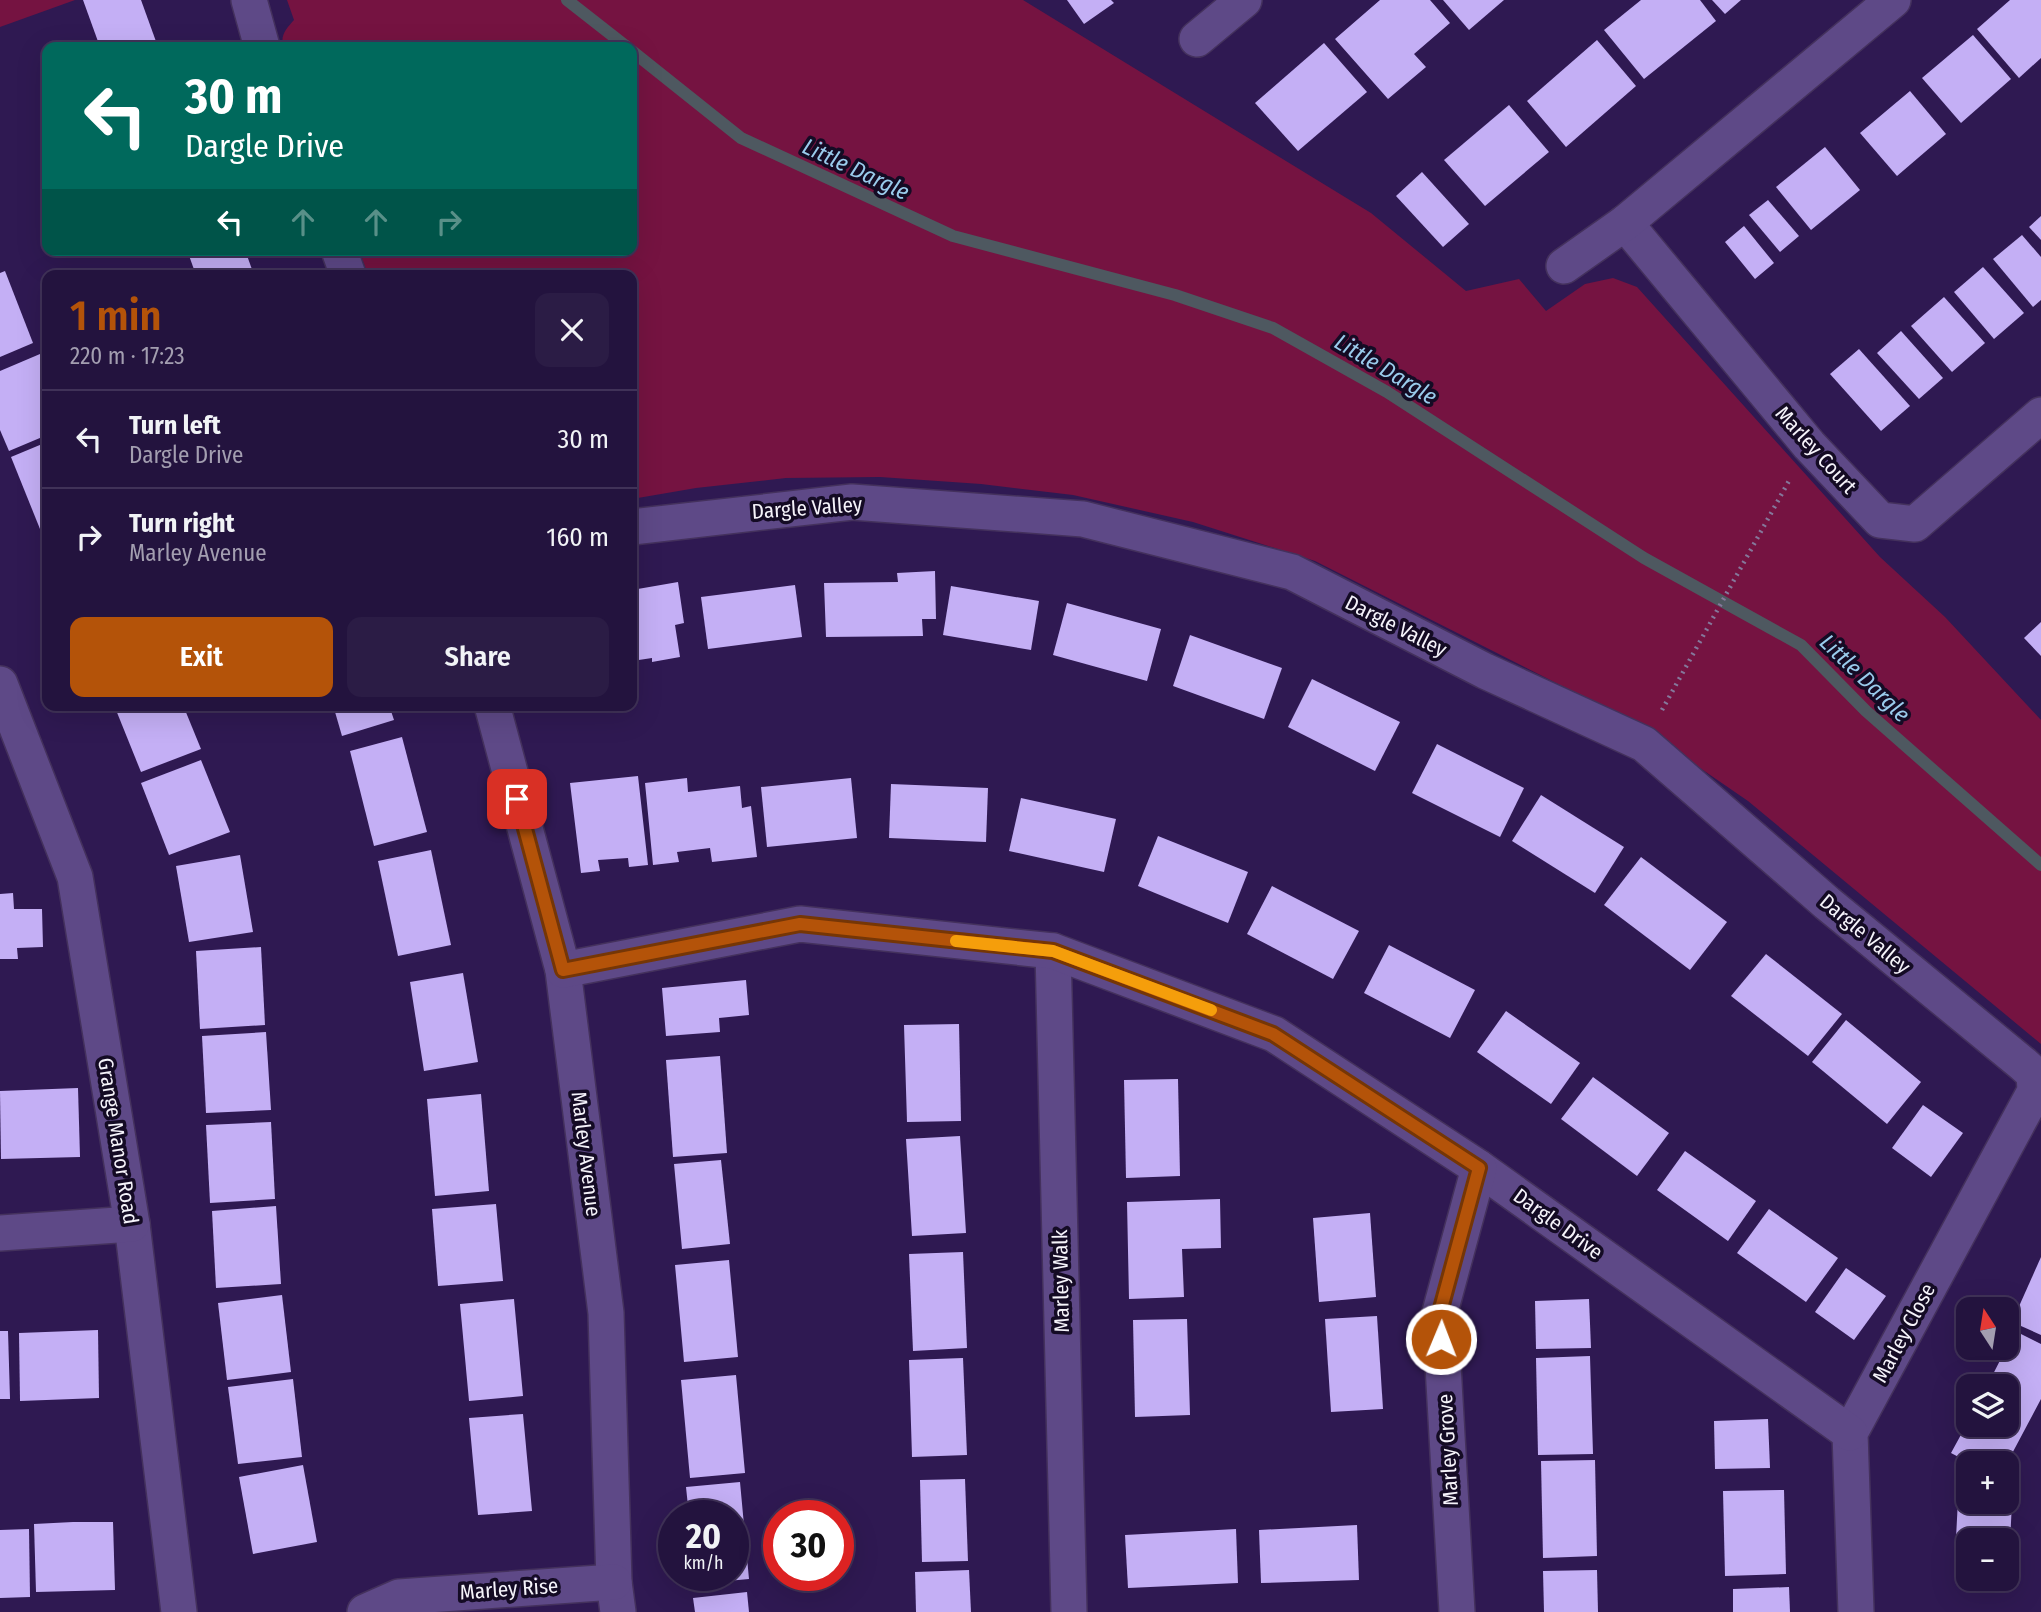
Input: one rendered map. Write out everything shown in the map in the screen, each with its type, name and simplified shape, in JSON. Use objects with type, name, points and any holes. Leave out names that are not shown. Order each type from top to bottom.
[{"type":"street","points":[[249,0],[261,42]]},
{"type":"street","points":[[1197,38],[1244,0]]},
{"type":"street","points":[[1564,266],[1625,223],[1893,0]]},
{"type":"street","name":"Marley Court","points":[[1625,223],[1809,444],[1881,520],[1914,524],[2041,415]]},
{"type":"street","name":"Dargle Valley","points":[[637,526],[852,502],[1083,519],[1292,572],[1485,671],[1644,744],[1827,903],[2034,1074]]},
{"type":"street","name":"Grange Manor Road","points":[[0,684],[14,765],[75,877],[132,1224],[179,1612]]},
{"type":"street","name":"Marley Avenue","points":[[494,711],[563,970],[607,1313],[616,1597]]},
{"type":"street","name":"Dargle Drive","points":[[563,970],[800,924],[1053,951],[1273,1034],[1479,1168],[1850,1433]]},
{"type":"street","name":"Marley Walk","points":[[1053,951],[1069,1612]]},
{"type":"street","name":"Marley Close","points":[[1850,1433],[2035,1091],[2034,1074]]},
{"type":"street","name":"Marley Grove","points":[[1457,1612],[1440,1312],[1479,1168]]},
{"type":"street","points":[[0,1233],[132,1224]]},
{"type":"street","points":[[1850,1433],[1856,1612]]},
{"type":"street","name":"Marley Rise","points":[[365,1612],[399,1597],[616,1597]]},
{"type":"path","points":[[1659,716],[1809,444]]},
{"type":"shaded area","points":[[0,0],[75,0],[0,27]]},
{"type":"shaded area","points":[[287,0],[1023,0],[1371,213],[1466,291],[1519,279],[1546,311],[1585,284],[1613,278],[1637,287],[1880,557],[1945,617],[2041,720],[2041,1044],[1748,801],[1633,722],[1315,561],[1193,522],[1073,495],[981,484],[880,477],[786,478],[696,488],[637,498],[637,270],[366,270],[361,256],[637,256],[637,42],[283,42],[286,29],[294,20]]},
{"type":"building","points":[[83,0],[141,0],[156,42],[98,42]]},
{"type":"building","points":[[1067,0],[1111,0],[1114,3],[1084,24]]},
{"type":"building","points":[[1380,0],[1430,0],[1450,23],[1414,54],[1426,67],[1388,99],[1335,39]]},
{"type":"building","points":[[1443,0],[1504,0],[1469,30]]},
{"type":"building","points":[[1641,0],[1700,0],[1716,21],[1644,79],[1604,30]]},
{"type":"building","points":[[1712,0],[1741,0],[1725,14]]},
{"type":"building","points":[[2010,0],[2041,0],[2041,58],[2019,78],[1977,29]]},
{"type":"building","points":[[1973,35],[2011,79],[1961,123],[1922,78]]},
{"type":"building","points":[[1597,40],[1636,86],[1566,147],[1527,101]]},
{"type":"building","points":[[1324,43],[1367,92],[1298,151],[1255,103]]},
{"type":"building","points":[[1910,91],[1946,134],[1897,176],[1860,133]]},
{"type":"building","points":[[1509,105],[1549,152],[1485,206],[1444,160]]},
{"type":"building","points":[[1825,147],[1860,190],[1811,230],[1776,187]]},
{"type":"building","points":[[1422,172],[1469,224],[1443,247],[1396,196]]},
{"type":"building","points":[[1768,200],[1799,236],[1780,252],[1749,215]]},
{"type":"building","points":[[2041,216],[2041,240],[2029,227]]},
{"type":"building","points":[[1744,226],[1774,263],[1755,279],[1725,242]]},
{"type":"building","points":[[2022,235],[2041,257],[2041,300],[2033,307],[1993,259]]},
{"type":"building","points":[[189,256],[247,256],[252,270],[194,270]]},
{"type":"building","points":[[1983,267],[2024,313],[1994,339],[1954,292]]},
{"type":"building","points":[[5,271],[33,343],[0,357],[0,273]]},
{"type":"building","points":[[1944,297],[1985,343],[1952,372],[1911,326]]},
{"type":"building","points":[[1901,331],[1943,378],[1919,399],[1877,353]]},
{"type":"building","points":[[1859,349],[1910,406],[1881,431],[1830,374]]},
{"type":"building","points":[[40,354],[42,359],[42,437],[9,451],[0,430],[0,371]]},
{"type":"building","points":[[42,444],[40,529],[11,457]]},
{"type":"building","points":[[935,571],[936,619],[922,619],[923,636],[826,637],[824,583],[898,582],[897,573]]},
{"type":"building","points":[[678,582],[684,623],[675,625],[680,657],[652,662],[652,658],[637,660],[637,589]]},
{"type":"building","points":[[795,585],[802,637],[708,649],[701,597]]},
{"type":"building","points":[[951,586],[1039,601],[1031,650],[943,635]]},
{"type":"building","points":[[1067,603],[1161,629],[1147,681],[1053,655]]},
{"type":"building","points":[[2041,622],[2041,656],[2024,638]]},
{"type":"building","points":[[1190,635],[1282,668],[1264,719],[1173,686]]},
{"type":"building","points":[[1312,679],[1400,722],[1375,771],[1288,727]]},
{"type":"building","points":[[116,711],[185,711],[201,749],[141,772]]},
{"type":"building","points":[[335,711],[391,711],[394,720],[342,736]]},
{"type":"building","points":[[402,737],[427,832],[374,846],[350,751]]},
{"type":"building","points":[[1437,744],[1524,788],[1500,837],[1412,793]]},
{"type":"building","points":[[201,760],[230,832],[169,855],[141,783]]},
{"type":"building","points":[[638,776],[648,865],[629,867],[628,858],[598,860],[600,871],[581,873],[570,783]]},
{"type":"building","points":[[687,778],[688,792],[740,786],[742,808],[751,806],[757,857],[712,862],[710,848],[677,852],[679,862],[653,865],[645,783]]},
{"type":"building","points":[[851,778],[857,838],[767,847],[761,787]]},
{"type":"building","points":[[891,784],[988,788],[986,842],[889,838]]},
{"type":"building","points":[[1541,795],[1624,847],[1595,893],[1512,841]]},
{"type":"building","points":[[1021,798],[1116,819],[1104,872],[1009,851]]},
{"type":"building","points":[[1158,836],[1248,872],[1228,923],[1138,886]]},
{"type":"building","points":[[431,850],[451,945],[398,956],[378,861]]},
{"type":"building","points":[[240,855],[253,932],[189,942],[176,866]]},
{"type":"building","points":[[1641,857],[1727,922],[1690,970],[1604,905]]},
{"type":"building","points":[[1272,886],[1359,931],[1333,979],[1247,934]]},
{"type":"building","points":[[13,893],[14,909],[42,909],[43,947],[17,948],[18,959],[0,959],[0,894]]},
{"type":"building","points":[[1389,945],[1475,990],[1450,1038],[1364,993]]},
{"type":"building","points":[[261,947],[265,1025],[200,1029],[196,951]]},
{"type":"building","points":[[1766,954],[1842,1014],[1808,1056],[1731,996]]},
{"type":"building","points":[[463,973],[478,1062],[424,1071],[410,982]]},
{"type":"building","points":[[746,980],[749,1015],[719,1018],[720,1032],[666,1036],[662,988]]},
{"type":"building","points":[[1506,1011],[1580,1063],[1551,1104],[1477,1052]]},
{"type":"building","points":[[1846,1020],[1921,1082],[1887,1124],[1812,1062]]},
{"type":"building","points":[[959,1024],[961,1121],[907,1122],[904,1025]]},
{"type":"building","points":[[266,1032],[271,1110],[206,1113],[202,1036]]},
{"type":"building","points":[[720,1056],[727,1153],[673,1157],[666,1060]]},
{"type":"building","points":[[1593,1077],[1669,1133],[1637,1176],[1561,1119]]},
{"type":"building","points":[[1178,1079],[1180,1176],[1126,1178],[1124,1080]]},
{"type":"building","points":[[78,1088],[80,1157],[1,1159],[0,1091]]},
{"type":"building","points":[[481,1094],[489,1191],[435,1196],[427,1099]]},
{"type":"building","points":[[1923,1105],[1963,1133],[1931,1177],[1892,1148]]},
{"type":"building","points":[[271,1122],[275,1199],[210,1203],[206,1125]]},
{"type":"building","points":[[960,1136],[966,1233],[912,1236],[906,1139]]},
{"type":"building","points":[[1685,1151],[1756,1201],[1728,1241],[1657,1190]]},
{"type":"building","points":[[721,1160],[730,1244],[682,1249],[674,1164]]},
{"type":"building","points":[[1220,1199],[1221,1248],[1182,1249],[1184,1297],[1129,1299],[1127,1202]]},
{"type":"building","points":[[496,1204],[503,1281],[438,1286],[432,1209]]},
{"type":"building","points":[[276,1206],[281,1284],[216,1288],[212,1211]]},
{"type":"building","points":[[1769,1209],[1838,1258],[1806,1302],[1737,1253]]},
{"type":"building","points":[[1370,1213],[1376,1297],[1319,1302],[1313,1218]]},
{"type":"building","points":[[963,1252],[967,1348],[913,1351],[909,1254]]},
{"type":"building","points":[[2041,1257],[2041,1335],[2020,1326],[2020,1304]]},
{"type":"building","points":[[729,1260],[738,1357],[684,1362],[675,1265]]},
{"type":"building","points":[[1846,1268],[1886,1296],[1854,1340],[1815,1312]]},
{"type":"building","points":[[282,1295],[291,1372],[227,1380],[218,1303]]},
{"type":"building","points":[[514,1299],[523,1396],[469,1401],[460,1304]]},
{"type":"building","points":[[1589,1299],[1591,1348],[1536,1349],[1535,1301]]},
{"type":"building","points":[[1377,1316],[1383,1409],[1331,1412],[1325,1319]]},
{"type":"building","points":[[1187,1319],[1190,1415],[1135,1417],[1133,1320]]},
{"type":"building","points":[[98,1330],[99,1398],[20,1401],[19,1333]]},
{"type":"building","points":[[0,1331],[8,1331],[10,1399],[0,1399]]},
{"type":"building","points":[[2020,1334],[2041,1344],[2041,1399],[2013,1451],[1956,1451],[1956,1456],[1951,1453],[1960,1437],[2019,1437],[2019,1374],[1993,1374],[2000,1360],[2020,1360]]},
{"type":"building","points":[[1590,1356],[1593,1454],[1538,1455],[1536,1358]]},
{"type":"building","points":[[963,1358],[967,1455],[912,1457],[909,1360]]},
{"type":"building","points":[[736,1375],[745,1473],[690,1478],[681,1380]]},
{"type":"building","points":[[293,1379],[302,1457],[238,1464],[228,1387]]},
{"type":"building","points":[[523,1414],[532,1511],[478,1515],[469,1418]]},
{"type":"building","points":[[1768,1419],[1770,1468],[1715,1469],[1714,1421]]},
{"type":"building","points":[[1595,1460],[1597,1556],[1543,1558],[1541,1461]]},
{"type":"building","points":[[303,1465],[317,1542],[253,1554],[239,1477]]},
{"type":"building","points":[[965,1479],[968,1561],[922,1562],[920,1480]]},
{"type":"building","points":[[740,1482],[742,1500],[687,1500],[686,1487]]},
{"type":"building","points":[[1784,1490],[1786,1574],[1725,1576],[1723,1491]]},
{"type":"building","points":[[1957,1514],[2011,1514],[2011,1528],[1957,1528]]},
{"type":"building","points":[[113,1522],[115,1590],[36,1592],[34,1524]]},
{"type":"building","points":[[1357,1525],[1359,1580],[1261,1583],[1259,1530]]},
{"type":"building","points":[[29,1529],[30,1597],[0,1598],[0,1530]]},
{"type":"building","points":[[1236,1529],[1238,1583],[1128,1588],[1125,1535]]},
{"type":"building","points":[[1956,1538],[1956,1577],[1954,1577]]},
{"type":"building","points":[[969,1570],[971,1612],[916,1612],[915,1572]]},
{"type":"building","points":[[1597,1570],[1598,1612],[1544,1612],[1543,1571]]},
{"type":"building","points":[[1789,1587],[1790,1612],[1733,1612],[1733,1589]]},
{"type":"building","points":[[747,1592],[749,1612],[695,1612],[693,1598]]},
{"type":"waterway","name":"Little Dargle","points":[[567,0],[621,42]]},
{"type":"waterway","name":"Little Dargle","points":[[637,55],[741,138],[953,236],[1175,295],[1273,328],[1387,392],[1644,558],[1801,645],[1866,711],[2041,865]]},
{"type":"slow traffic","points":[[956,941],[1053,951],[1211,1010]]},
{"type":"route","points":[[517,799],[563,970],[800,924],[1053,951],[1273,1034],[1479,1168],[1440,1312],[1441,1339]]}]
